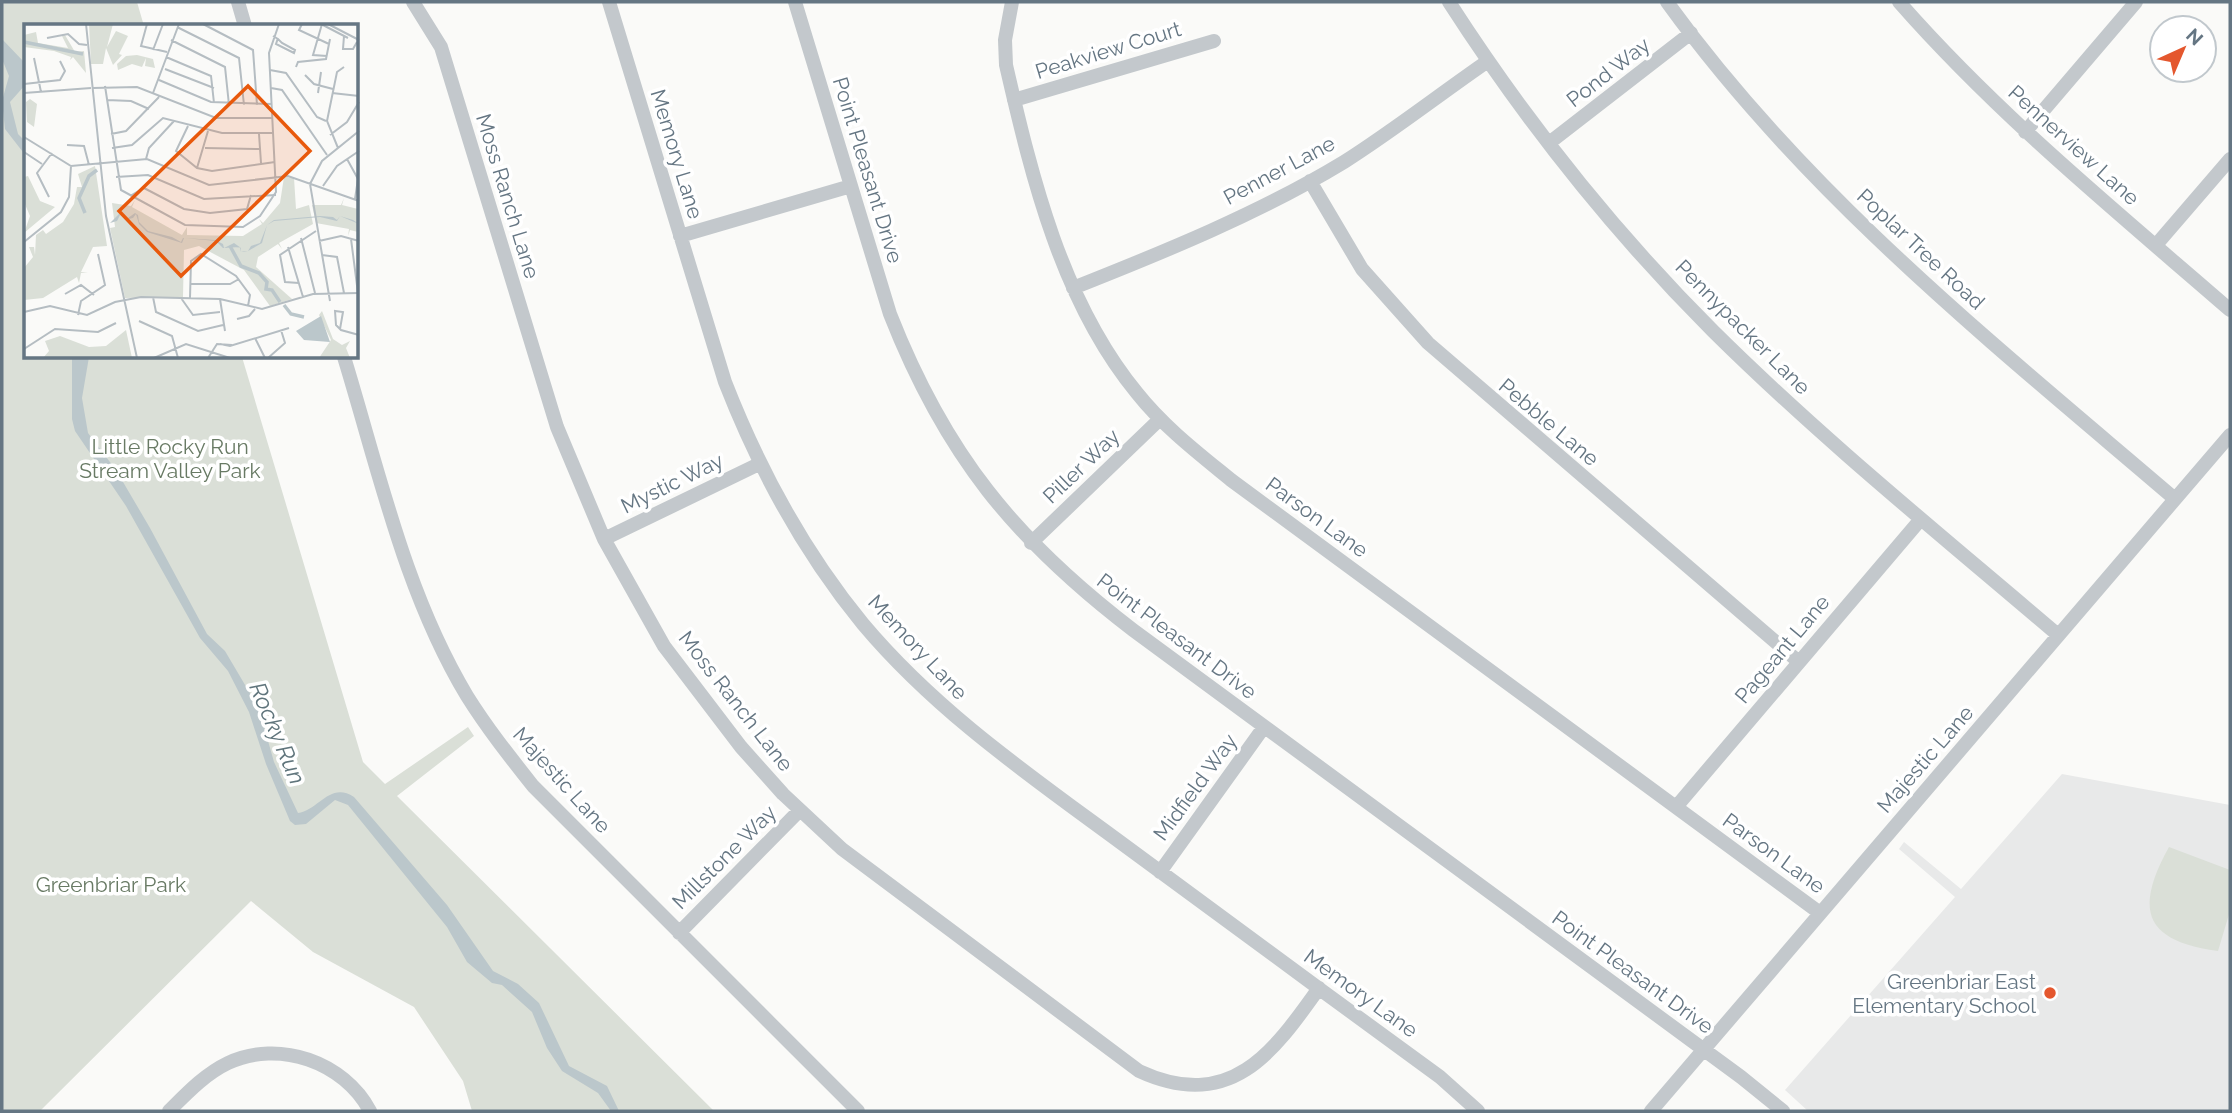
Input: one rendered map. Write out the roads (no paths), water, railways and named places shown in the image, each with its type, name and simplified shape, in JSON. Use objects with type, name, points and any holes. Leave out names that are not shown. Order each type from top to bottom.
[{"type":"street","points":[[238,2],[244,24]]},
{"type":"street","name":"Moss Ranch Lane","points":[[413,2],[441,47],[557,427],[604,539],[643,612],[688,681],[741,747],[799,811],[898,893],[1139,1071],[1165,1084],[1197,1090],[1216,1088],[1248,1075],[1272,1055],[1320,988]]},
{"type":"street","name":"Memory Lane","points":[[609,2],[725,382],[759,464],[822,569],[863,623],[907,672],[987,744],[1440,1077],[1478,1111]]},
{"type":"street","name":"Point Pleasant Drive","points":[[795,2],[890,314],[925,395],[973,475],[1031,544],[1085,594],[1783,1111]]},
{"type":"street","name":"Parson Lane","points":[[1012,2],[1005,40],[1006,65],[1058,249],[1073,288],[1115,363],[1160,419],[1231,480],[1821,913]]},
{"type":"street","name":"Pennypacker Lane","points":[[1449,2],[1488,61],[1549,143],[1630,242],[1712,330],[1803,416],[2058,635]]},
{"type":"street","name":"Poplar Tree Road","points":[[1667,2],[1782,142],[1873,235],[1963,318],[2175,499]]},
{"type":"street","points":[[2025,132],[2136,2]]},
{"type":"street","name":"Pennerview Lane","points":[[1903,3],[1954,62],[2025,132],[2230,310]]},
{"type":"street","name":"Pond Way","points":[[1549,143],[1691,33]]},
{"type":"street","name":"Peakview Court","points":[[1014,100],[1214,41]]},
{"type":"street","name":"Penner Lane","points":[[1073,288],[1265,205],[1310,181],[1345,161],[1488,61]]},
{"type":"street","points":[[2156,246],[2230,159]]},
{"type":"street","name":"Pebble Lane","points":[[1310,181],[1362,269],[1428,343],[1799,662]]},
{"type":"street","points":[[680,236],[850,186]]},
{"type":"street","name":"Majestic Lane","points":[[345,359],[414,583],[438,640],[467,695],[499,743],[533,786],[858,1111]]},
{"type":"street","name":"Piller Way","points":[[1031,544],[1160,419]]},
{"type":"street","name":"Majestic Lane","points":[[1651,1111],[2230,435]]},
{"type":"street","name":"Mystic Way","points":[[604,539],[759,464]]},
{"type":"street","name":"Pageant Lane","points":[[1676,807],[1921,519]]},
{"type":"street","name":"Midfield Way","points":[[1160,872],[1264,727]]},
{"type":"street","name":"Millstone Way","points":[[679,933],[799,811]]},
{"type":"street","points":[[169,1111],[203,1079],[229,1062],[261,1054],[281,1054],[306,1058],[339,1075],[358,1093],[370,1111]]},
{"type":"place","name":"Greenbriar East Elementary School","points":[[2050,993]]},
{"type":"park label","name":"Little Rocky Run Stream Valley Park","points":[[170,458]]},
{"type":"park label","name":"Greenbriar Park","points":[[111,884]]},
{"type":"water label","name":"Rocky Run","points":[[278,733]]}]
